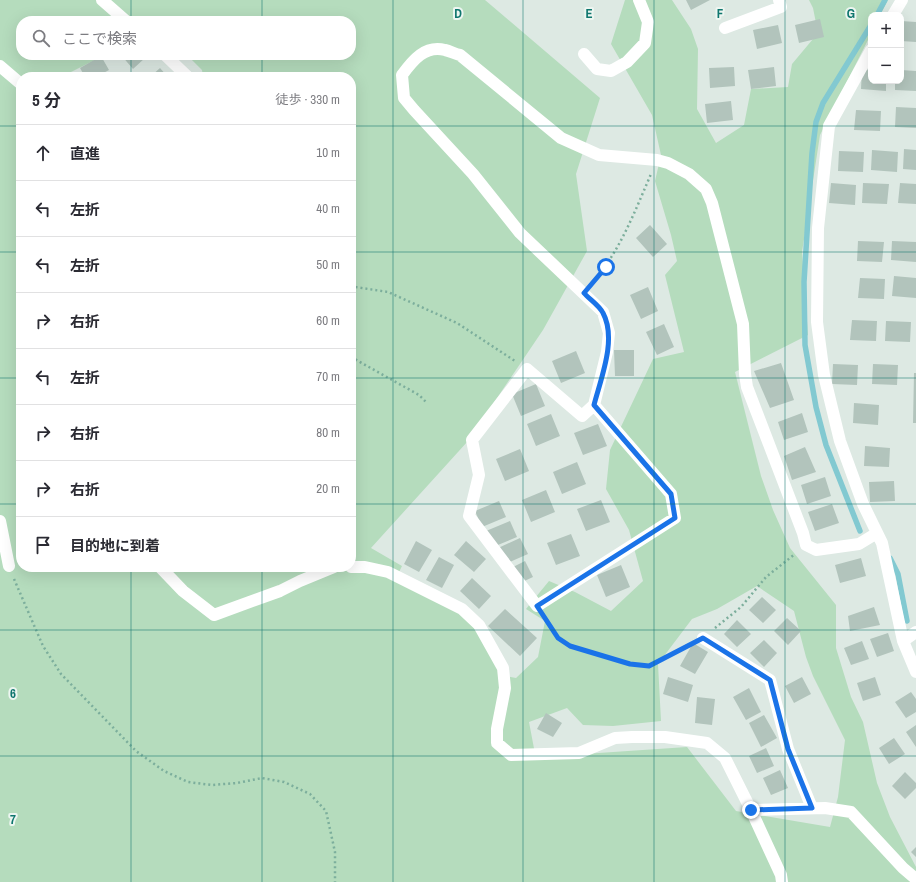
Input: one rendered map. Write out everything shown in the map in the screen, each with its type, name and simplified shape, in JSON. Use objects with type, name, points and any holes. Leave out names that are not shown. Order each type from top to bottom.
[{"type":"street","points":[[102,0],[120,16]]},
{"type":"street","points":[[584,54],[597,69],[611,71],[627,62],[645,43],[648,22],[639,0]]},
{"type":"street","points":[[725,28],[781,7],[779,0]]},
{"type":"street","points":[[895,12],[902,0]]},
{"type":"street","points":[[594,405],[671,494],[675,518],[537,606],[469,516],[479,475],[472,440],[527,369],[582,416],[594,405],[608,352],[609,333],[602,312],[520,233],[473,174],[404,98],[402,75],[411,63],[426,50],[444,49],[460,55],[561,138],[599,155],[657,160],[668,163],[689,174],[706,189],[712,203],[743,324],[747,387],[803,533],[806,545],[816,550],[859,544],[877,533]]},
{"type":"street","points":[[868,55],[829,126],[818,228],[817,322],[824,375],[840,441],[863,504],[882,543],[903,641],[916,672]]},
{"type":"street","points":[[170,60],[183,72]]},
{"type":"street","points":[[0,66],[16,80]]},
{"type":"street","points":[[0,521],[9,566]]},
{"type":"street","points":[[356,567],[365,567],[388,572],[462,609],[479,625],[503,668],[505,688],[497,729],[497,743],[511,755],[579,753],[615,738],[665,737],[707,743],[725,758],[781,875],[782,882]]},
{"type":"street","points":[[165,572],[183,591],[214,615],[280,591],[322,572]]},
{"type":"street","points":[[903,641],[916,632]]},
{"type":"street","points":[[703,638],[770,680],[788,749],[812,808]]},
{"type":"street","points":[[751,810],[825,808],[851,812],[903,868],[916,879]]},
{"type":"path","points":[[584,293],[606,267],[630,223],[657,160]]},
{"type":"path","points":[[356,287],[388,292],[457,323],[527,369]]},
{"type":"path","points":[[356,360],[419,394],[426,402]]},
{"type":"path","points":[[537,606],[558,638],[570,646],[630,664],[649,666],[703,638],[741,606],[766,577],[806,545]]},
{"type":"path","points":[[9,566],[43,646],[61,674],[136,751],[164,771],[188,782],[212,785],[238,783],[262,778],[284,782],[310,794],[326,811],[335,852],[334,882]]},
{"type":"green space","points":[[0,0],[485,0],[600,98],[576,174],[587,251],[543,330],[468,441],[371,548],[402,566],[397,576],[473,620],[505,676],[516,678],[538,657],[545,621],[526,609],[549,581],[575,592],[611,611],[643,581],[629,530],[606,489],[610,450],[653,359],[684,352],[665,275],[677,261],[655,181],[661,155],[652,115],[611,44],[625,0],[672,0],[691,29],[698,49],[697,109],[716,143],[744,125],[751,89],[788,87],[792,64],[818,33],[813,8],[809,0],[888,0],[882,12],[868,12],[868,40],[820,135],[802,252],[808,335],[735,372],[761,476],[773,510],[790,548],[836,605],[836,648],[851,697],[863,722],[877,783],[890,817],[916,867],[916,882],[0,882]],"holes":[[[757,586],[794,611],[806,657],[813,676],[845,740],[838,797],[830,827],[736,811],[687,747],[569,755],[536,759],[529,722],[567,708],[583,725],[613,726],[661,721],[658,664],[692,619],[717,609]]]},
{"type":"building","points":[[686,0],[710,0],[691,10]]},
{"type":"building","points":[[820,19],[824,37],[799,43],[795,25]]},
{"type":"building","points":[[904,21],[916,22],[916,42],[904,41]]},
{"type":"building","points":[[778,25],[782,43],[757,49],[753,30]]},
{"type":"building","points":[[94,60],[103,60],[109,70],[105,72],[82,72],[80,68]]},
{"type":"building","points":[[125,60],[143,60],[133,69]]},
{"type":"building","points":[[734,67],[735,86],[710,88],[709,68]]},
{"type":"building","points":[[774,67],[776,86],[751,89],[748,70]]},
{"type":"building","points":[[160,68],[164,72],[156,72]]},
{"type":"building","points":[[862,69],[868,70],[868,84],[886,84],[886,91],[861,89]]},
{"type":"building","points":[[904,70],[916,71],[916,91],[895,90],[895,84],[904,84]]},
{"type":"building","points":[[731,101],[733,120],[707,123],[705,104]]},
{"type":"building","points":[[896,107],[916,108],[916,128],[895,127]]},
{"type":"building","points":[[856,110],[881,111],[880,131],[854,130]]},
{"type":"building","points":[[904,149],[916,150],[916,170],[903,169]]},
{"type":"building","points":[[872,150],[898,152],[897,172],[871,170]]},
{"type":"building","points":[[839,151],[864,152],[863,172],[838,171]]},
{"type":"building","points":[[831,183],[856,185],[855,205],[829,203]]},
{"type":"building","points":[[863,183],[889,184],[887,204],[862,203]]},
{"type":"building","points":[[900,183],[916,184],[916,204],[898,203]]},
{"type":"building","points":[[650,225],[667,244],[653,257],[636,238]]},
{"type":"building","points":[[858,241],[884,242],[882,262],[857,261]]},
{"type":"building","points":[[892,241],[916,242],[916,262],[891,260]]},
{"type":"building","points":[[894,276],[916,278],[916,298],[892,296]]},
{"type":"building","points":[[860,278],[885,279],[884,299],[858,298]]},
{"type":"building","points":[[648,287],[658,311],[641,319],[630,295]]},
{"type":"building","points":[[852,320],[877,321],[876,341],[850,340]]},
{"type":"building","points":[[886,321],[911,322],[910,342],[885,341]]},
{"type":"building","points":[[664,324],[674,347],[657,355],[646,332]]},
{"type":"building","points":[[614,350],[634,350],[634,376],[615,376]]},
{"type":"building","points":[[576,351],[585,373],[561,383],[552,361]]},
{"type":"building","points":[[781,363],[794,400],[770,408],[754,371]]},
{"type":"building","points":[[833,364],[858,365],[857,385],[832,384]]},
{"type":"building","points":[[873,364],[898,365],[897,385],[872,384]]},
{"type":"building","points":[[914,373],[916,373],[916,423],[913,423]]},
{"type":"building","points":[[536,384],[545,406],[521,416],[512,394]]},
{"type":"building","points":[[854,403],[879,405],[878,425],[853,423]]},
{"type":"building","points":[[802,413],[808,432],[784,440],[778,422]]},
{"type":"building","points":[[551,414],[560,436],[536,446],[527,424]]},
{"type":"building","points":[[598,424],[607,446],[583,455],[574,433]]},
{"type":"building","points":[[865,446],[890,448],[889,467],[864,466]]},
{"type":"building","points":[[805,447],[816,472],[792,480],[784,456]]},
{"type":"building","points":[[520,449],[529,471],[505,481],[496,459]]},
{"type":"building","points":[[577,462],[586,484],[562,494],[553,472]]},
{"type":"building","points":[[825,477],[831,496],[807,504],[801,485]]},
{"type":"building","points":[[894,481],[895,501],[870,502],[869,482]]},
{"type":"building","points":[[546,490],[555,512],[531,522],[522,500]]},
{"type":"building","points":[[601,500],[610,522],[586,531],[577,509]]},
{"type":"building","points":[[499,501],[506,517],[482,527],[475,511]]},
{"type":"building","points":[[832,504],[839,523],[815,531],[808,512]]},
{"type":"building","points":[[510,521],[517,537],[493,547],[486,531]]},
{"type":"building","points":[[571,534],[580,556],[556,565],[547,543]]},
{"type":"building","points":[[520,538],[528,554],[503,565],[496,549]]},
{"type":"building","points":[[416,541],[432,550],[419,572],[404,564]]},
{"type":"building","points":[[466,541],[486,559],[474,572],[454,555]]},
{"type":"building","points":[[439,557],[454,565],[442,588],[426,580]]},
{"type":"building","points":[[861,558],[866,576],[840,583],[835,565]]},
{"type":"building","points":[[525,561],[533,577],[518,584],[511,568]]},
{"type":"building","points":[[621,565],[630,587],[606,597],[597,575]]},
{"type":"building","points":[[472,578],[491,596],[479,609],[460,591]]},
{"type":"building","points":[[762,597],[776,610],[763,623],[749,610]]},
{"type":"building","points":[[874,607],[880,625],[850,631],[848,616]]},
{"type":"building","points":[[505,609],[537,638],[520,656],[488,626]]},
{"type":"building","points":[[787,618],[801,631],[788,645],[774,631]]},
{"type":"building","points":[[737,620],[751,634],[737,647],[724,634]]},
{"type":"building","points":[[888,633],[894,651],[877,657],[870,639]]},
{"type":"building","points":[[764,640],[777,653],[764,667],[750,653]]},
{"type":"building","points":[[862,641],[869,659],[851,665],[844,648]]},
{"type":"building","points":[[693,643],[708,652],[695,674],[680,666]]},
{"type":"building","points":[[668,677],[693,685],[688,702],[663,694]]},
{"type":"building","points":[[802,677],[811,694],[794,703],[785,686]]},
{"type":"building","points":[[875,677],[881,695],[863,701],[857,683]]},
{"type":"building","points":[[749,688],[761,712],[746,720],[733,697]]},
{"type":"building","points":[[911,692],[916,699],[916,712],[906,718],[895,702]]},
{"type":"building","points":[[697,697],[715,699],[712,725],[695,723]]},
{"type":"building","points":[[546,713],[562,723],[553,737],[537,729]]},
{"type":"building","points":[[764,715],[777,738],[761,747],[749,723]]},
{"type":"building","points":[[916,725],[916,747],[906,732]]},
{"type":"building","points":[[894,738],[905,754],[889,764],[879,748]]},
{"type":"building","points":[[766,748],[774,766],[757,773],[749,756]]},
{"type":"building","points":[[780,770],[788,788],[771,795],[763,778]]},
{"type":"building","points":[[905,772],[916,783],[916,788],[905,799],[892,786]]},
{"type":"building","points":[[916,847],[916,857],[911,852]]},
{"type":"waterway","points":[[879,12],[885,0]]},
{"type":"waterway","points":[[860,531],[826,445],[816,407],[805,345],[804,282],[812,153],[816,122],[823,103],[868,30]]},
{"type":"waterway","points":[[890,558],[898,574],[907,621]]},
{"type":"route","points":[[606,267],[584,293],[602,312],[609,333],[608,352],[594,405],[671,494],[675,518],[537,606],[558,638],[570,646],[630,664],[649,666],[703,638],[770,680],[788,749],[812,808],[751,810]]}]
